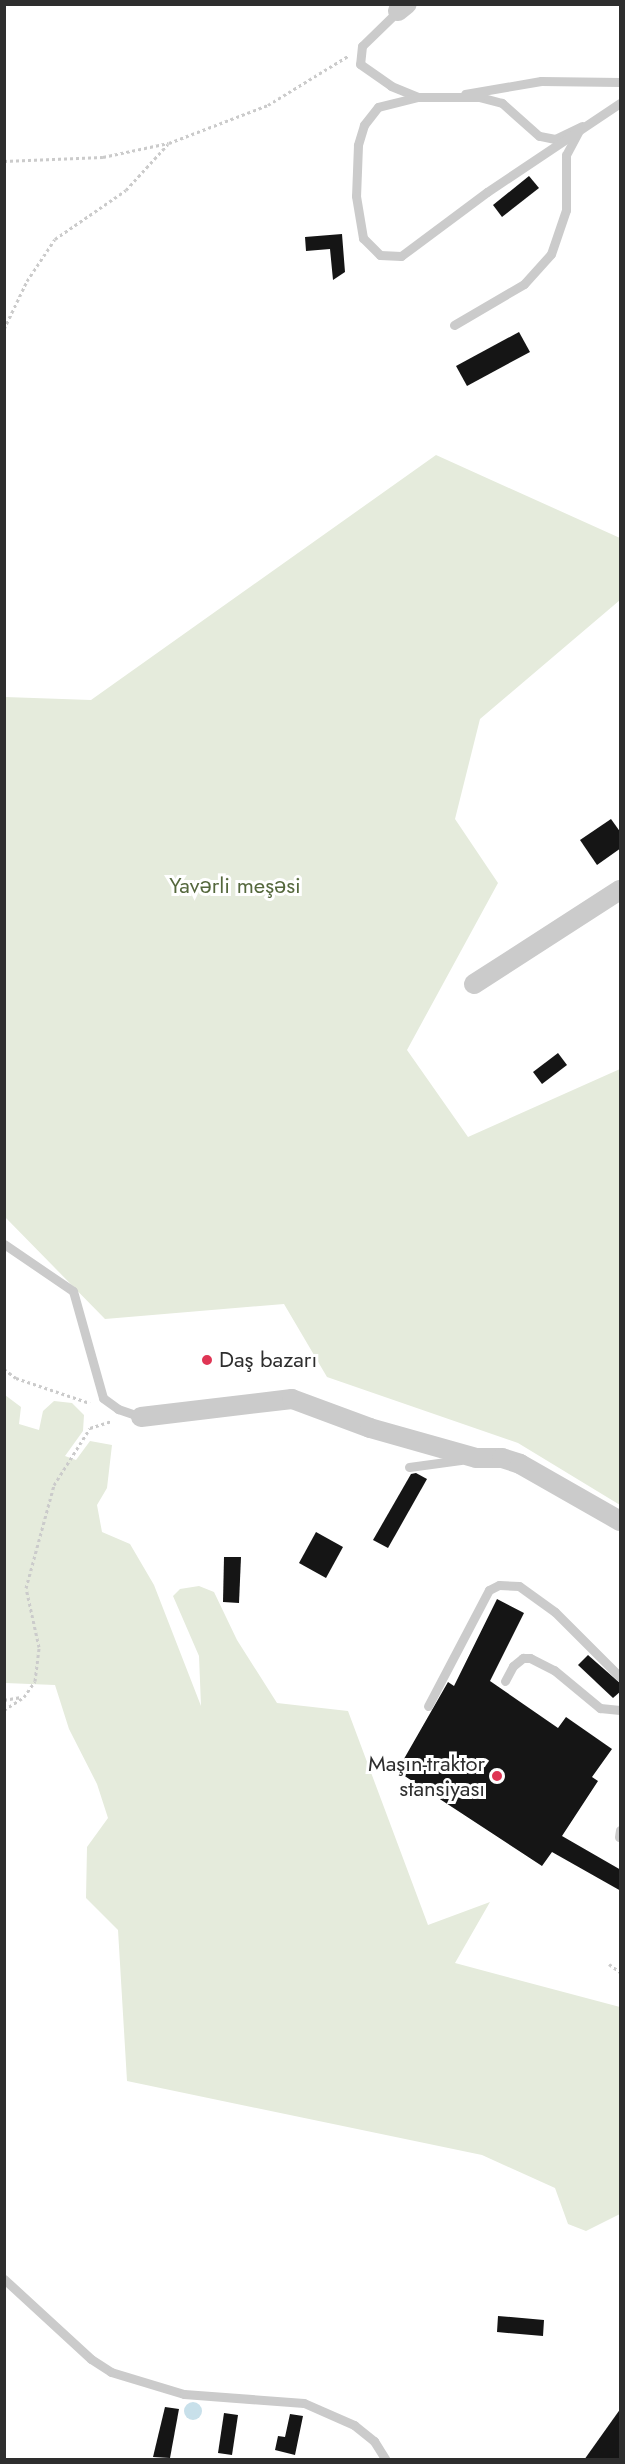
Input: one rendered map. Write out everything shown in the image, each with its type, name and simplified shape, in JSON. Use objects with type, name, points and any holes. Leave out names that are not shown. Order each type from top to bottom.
[{"type":"street","points":[[474,984],[621,890]]},
{"type":"street","points":[[141,1417],[292,1399],[370,1428],[476,1458],[502,1458],[537,1471],[621,1521]]},
{"type":"lane","points":[[402,8],[362,46],[360,64],[391,86],[418,97],[480,98],[502,103],[538,136],[555,139],[621,103]]},
{"type":"lane","points":[[582,126],[401,256],[380,255],[363,238],[358,219],[358,146],[364,125],[378,107],[418,97],[540,81],[621,82]]},
{"type":"lane","points":[[454,324],[525,284],[551,254],[566,210],[566,155],[582,126]]},
{"type":"lane","points":[[4,1244],[73,1292],[104,1398],[118,1409],[141,1417]]},
{"type":"lane","points":[[409,1467],[476,1458]]},
{"type":"lane","points":[[428,1706],[489,1590],[499,1585],[519,1586],[555,1612],[621,1677]]},
{"type":"lane","points":[[505,1681],[513,1666],[523,1658],[530,1658],[554,1670],[600,1708],[621,1710]]},
{"type":"lane","points":[[4,2279],[91,2359],[111,2372],[184,2394],[304,2403],[354,2425],[374,2441],[386,2460]]},
{"type":"path","points":[[4,161],[103,157],[169,143],[267,105],[362,46]]},
{"type":"path","points":[[4,329],[27,281],[55,239],[126,190],[169,143]]},
{"type":"path","points":[[4,1369],[16,1378],[93,1404]]},
{"type":"path","points":[[4,1710],[24,1697],[35,1681],[39,1647],[26,1588],[54,1485],[90,1428],[141,1417]]},
{"type":"path","points":[[4,1700],[24,1697]]},
{"type":"path","points":[[609,1964],[621,1972]]},
{"type":"green space","name":"Yavərli meşəsi","points":[[436,455],[620,538],[620,600],[480,719],[455,819],[498,883],[407,1050],[468,1137],[620,1069],[620,1505],[518,1443],[327,1377],[284,1304],[105,1319],[5,1217],[5,697],[91,700]]},
{"type":"green space","points":[[5,1395],[21,1407],[19,1424],[39,1430],[43,1411],[54,1401],[72,1403],[84,1415],[83,1431],[65,1456],[76,1460],[90,1441],[112,1445],[107,1488],[97,1505],[102,1532],[130,1544],[154,1585],[201,1706],[199,1656],[173,1596],[180,1589],[199,1586],[214,1592],[237,1640],[277,1703],[348,1711],[428,1925],[490,1902],[455,1963],[620,2007],[620,2214],[586,2231],[568,2224],[555,2188],[482,2155],[127,2081],[118,1930],[86,1898],[87,1847],[108,1818],[97,1784],[69,1729],[55,1685],[5,1683]]},
{"type":"water","points":[[193,2402],[199,2405],[202,2411],[199,2417],[193,2420],[187,2417],[184,2411],[187,2405]]},
{"type":"building","points":[[529,176],[539,188],[502,217],[493,205]]},
{"type":"building","points":[[342,234],[345,272],[333,280],[330,249],[306,251],[305,237]]},
{"type":"building","points":[[519,332],[530,352],[467,386],[456,366]]},
{"type":"building","points":[[611,819],[621,833],[621,848],[597,865],[580,840]]},
{"type":"building","points":[[558,1053],[567,1065],[542,1084],[533,1072]]},
{"type":"building","points":[[416,1473],[427,1479],[388,1548],[373,1540],[411,1474]]},
{"type":"building","points":[[316,1532],[343,1547],[326,1578],[299,1563]]},
{"type":"building","points":[[224,1557],[241,1557],[239,1603],[223,1602]]},
{"type":"building","name":"Maşın-traktor stansiyası","points":[[497,1599],[524,1613],[490,1681],[558,1728],[566,1717],[612,1749],[592,1777],[598,1781],[562,1836],[621,1870],[621,1891],[552,1852],[542,1866],[397,1771],[448,1682],[454,1686]]},
{"type":"building","points":[[588,1655],[621,1684],[621,1691],[613,1698],[578,1665]]},
{"type":"building","points":[[498,2316],[544,2320],[543,2336],[497,2332]]},
{"type":"building","points":[[165,2407],[179,2409],[170,2458],[153,2457]]},
{"type":"building","points":[[621,2408],[621,2460],[584,2460]]},
{"type":"building","points":[[224,2413],[238,2415],[232,2455],[218,2453]]},
{"type":"building","points":[[290,2414],[303,2416],[295,2455],[275,2450],[278,2436],[285,2437]]},
{"type":"place","name":"Daş bazarı","points":[[207,1360]]},
{"type":"place","name":"Maşın-traktor stansiyası","points":[[497,1776]]}]
